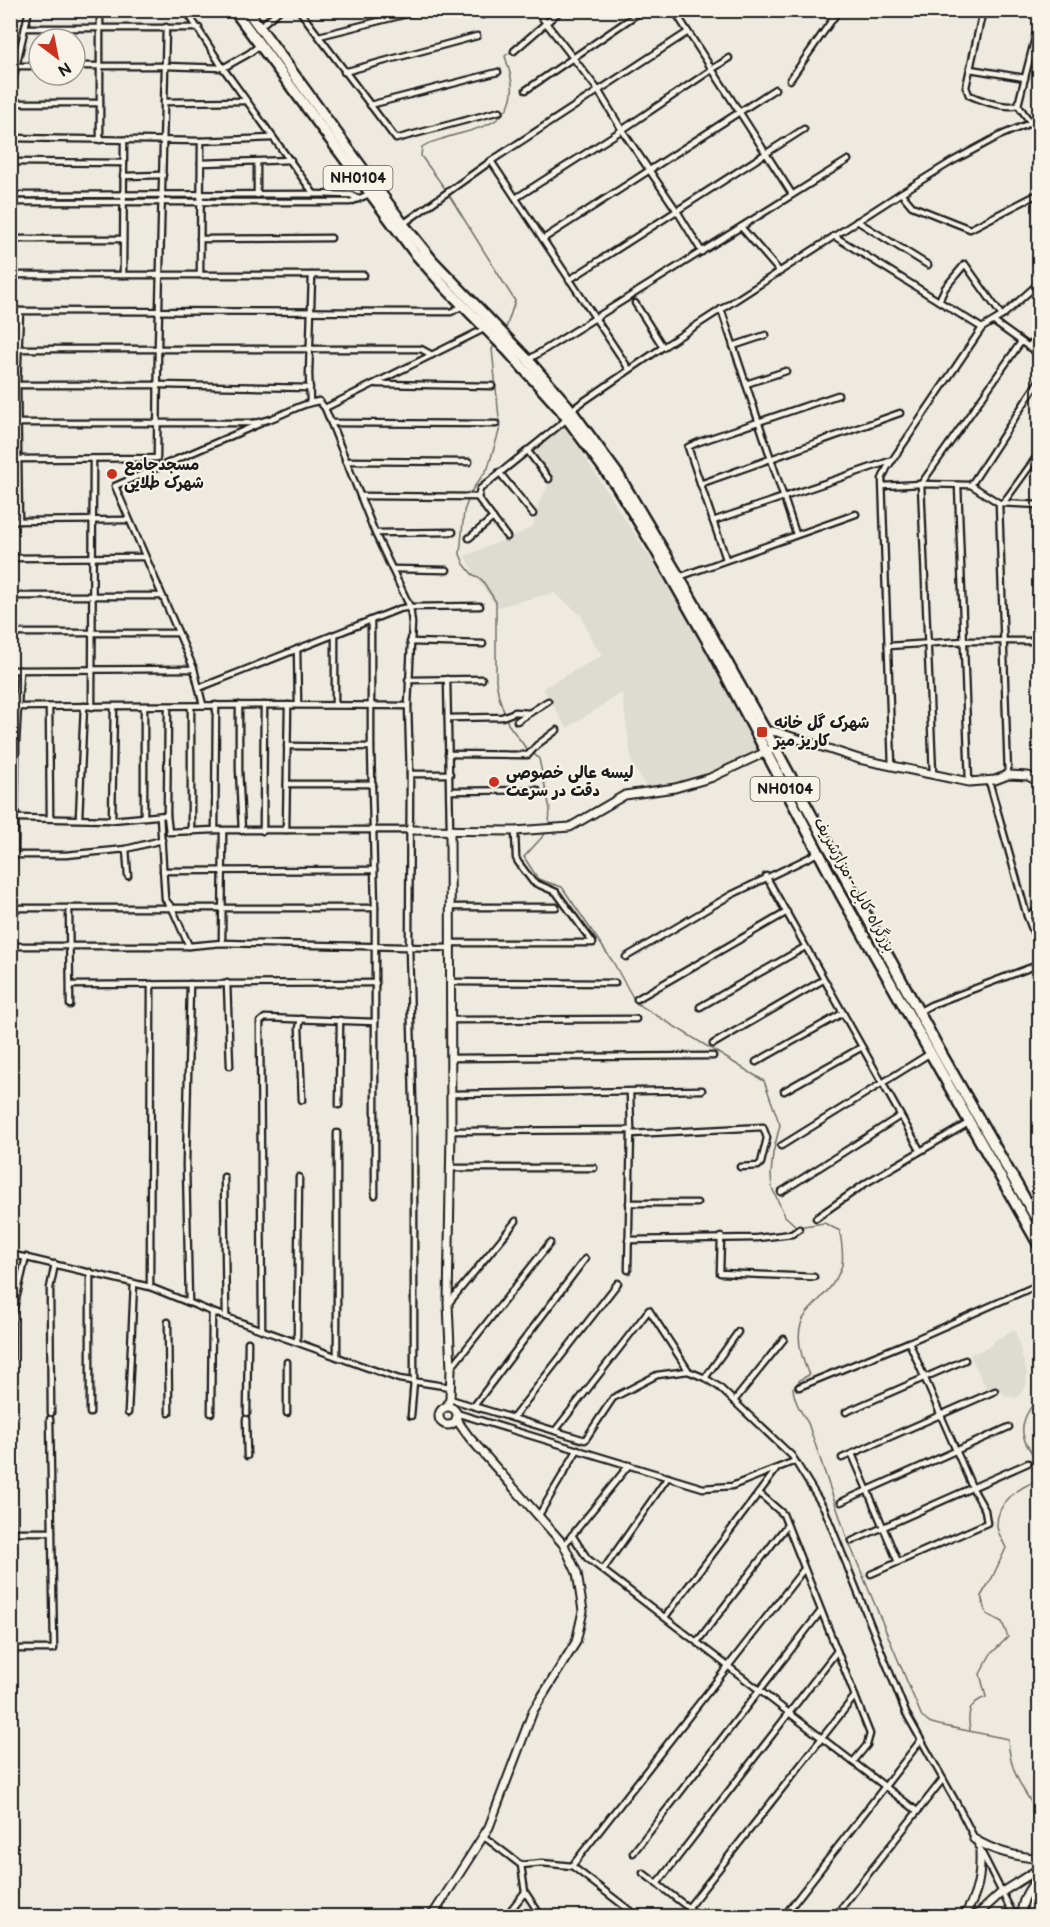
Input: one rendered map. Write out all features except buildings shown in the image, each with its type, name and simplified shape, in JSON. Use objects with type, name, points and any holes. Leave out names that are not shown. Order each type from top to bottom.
[{"type":"highway","name":"NH0104","points":[[234,10],[417,249],[464,306],[486,328],[497,334]]},
{"type":"highway","name":"NH0104","points":[[247,10],[373,192],[403,224],[417,249],[465,296],[497,334]]},
{"type":"highway","name":"بزرگراه کابل - مزارشریف","points":[[497,334],[528,364],[619,476],[762,735],[1040,1225]]},
{"type":"highway","name":"بزرگراه کابل - مزارشریف","points":[[639,515],[679,577],[690,605]]},
{"type":"highway","name":"بزرگراه کابل - مزارشریف","points":[[771,750],[818,852],[929,1054],[1040,1247]]},
{"type":"street","points":[[10,93],[29,10]]},
{"type":"street","points":[[100,10],[100,140]]},
{"type":"street","points":[[186,10],[223,68],[314,194]]},
{"type":"street","points":[[259,27],[280,10]]},
{"type":"street","points":[[299,10],[396,139],[500,111]]},
{"type":"street","points":[[319,36],[423,10]]},
{"type":"street","points":[[483,15],[488,10]]},
{"type":"street","points":[[536,10],[598,90],[702,252]]},
{"type":"street","points":[[514,51],[561,10]]},
{"type":"street","points":[[526,90],[643,10]]},
{"type":"street","points":[[674,10],[792,194]]},
{"type":"street","points":[[815,10],[834,17]]},
{"type":"street","points":[[790,81],[839,10]]},
{"type":"street","points":[[984,10],[966,87],[969,95],[997,104],[1018,105]]},
{"type":"street","points":[[1018,105],[1040,18]]},
{"type":"street","points":[[17,459],[157,458],[166,27]]},
{"type":"street","points":[[25,28],[199,28]]},
{"type":"street","points":[[403,224],[491,161],[688,32]]},
{"type":"street","points":[[344,72],[477,36]]},
{"type":"street","points":[[87,66],[223,68],[260,45]]},
{"type":"street","points":[[516,198],[729,58]]},
{"type":"street","points":[[17,66],[27,66]]},
{"type":"street","points":[[970,69],[1025,78]]},
{"type":"street","points":[[370,105],[498,72]]},
{"type":"street","points":[[543,239],[775,89]]},
{"type":"street","points":[[164,102],[246,101]]},
{"type":"street","points":[[10,103],[100,103]]},
{"type":"street","points":[[1018,105],[1031,123]]},
{"type":"street","points":[[476,496],[482,487],[527,450],[567,411],[628,369],[901,193],[989,142],[1040,119]]},
{"type":"street","points":[[569,280],[804,129]]},
{"type":"street","points":[[10,138],[201,141],[273,138]]},
{"type":"street","points":[[123,275],[124,140]]},
{"type":"street","points":[[200,275],[201,141]]},
{"type":"street","points":[[201,163],[291,160]]},
{"type":"street","points":[[528,364],[594,319],[848,160]]},
{"type":"street","points":[[491,161],[628,369]]},
{"type":"street","points":[[10,162],[124,163]]},
{"type":"street","points":[[257,162],[257,195]]},
{"type":"street","points":[[123,176],[163,175]]},
{"type":"street","points":[[10,195],[123,195],[201,201],[350,202],[373,192]]},
{"type":"street","points":[[901,193],[912,206],[970,229],[1040,194]]},
{"type":"street","points":[[10,202],[123,201],[201,195],[314,194],[351,195],[358,198]]},
{"type":"street","points":[[320,195],[320,201]]},
{"type":"street","points":[[857,221],[928,265]]},
{"type":"street","points":[[741,227],[780,272]]},
{"type":"street","points":[[834,236],[982,328]]},
{"type":"street","points":[[200,239],[331,238]]},
{"type":"street","points":[[10,239],[123,239]]},
{"type":"street","points":[[939,301],[945,288],[965,264],[1002,316]]},
{"type":"street","points":[[10,275],[364,275]]},
{"type":"street","points":[[310,402],[309,311],[312,275]]},
{"type":"street","points":[[892,766],[882,479],[982,328],[1002,316],[1040,282]]},
{"type":"street","points":[[635,303],[663,347]]},
{"type":"street","points":[[10,311],[451,312],[464,306]]},
{"type":"street","points":[[721,309],[796,534]]},
{"type":"street","points":[[19,521],[17,349],[20,311]]},
{"type":"street","points":[[994,322],[1040,355]]},
{"type":"street","points":[[325,408],[486,328]]},
{"type":"street","points":[[1028,347],[1040,334]]},
{"type":"street","points":[[733,346],[766,335]]},
{"type":"street","points":[[933,774],[921,484],[1021,342]]},
{"type":"street","points":[[10,349],[421,349],[432,355]]},
{"type":"street","points":[[746,384],[786,371]]},
{"type":"street","points":[[971,485],[1040,379]]},
{"type":"street","points":[[375,384],[492,386]]},
{"type":"street","points":[[10,385],[310,388]]},
{"type":"street","points":[[726,559],[688,447],[838,395]]},
{"type":"street","points":[[203,705],[194,669],[115,486],[319,400],[325,408],[375,533],[410,607],[412,623],[408,680],[411,774],[409,947],[414,1138],[414,1381],[411,1416]]},
{"type":"street","points":[[700,484],[900,413]]},
{"type":"street","points":[[17,423],[263,423]]},
{"type":"street","points":[[331,423],[496,424]]},
{"type":"street","points":[[527,450],[549,479]]},
{"type":"street","points":[[1008,775],[1002,642],[1002,503],[1040,452]]},
{"type":"street","points":[[92,706],[93,459]]},
{"type":"street","points":[[713,521],[893,460]]},
{"type":"street","points":[[345,461],[469,462]]},
{"type":"street","points":[[499,472],[532,514]]},
{"type":"street","points":[[958,485],[969,782]]},
{"type":"street","points":[[883,486],[971,485],[1002,503],[1039,505],[1040,601]]},
{"type":"street","points":[[360,496],[476,496],[507,537]]},
{"type":"street","points":[[679,577],[856,514]]},
{"type":"street","points":[[469,538],[493,518]]},
{"type":"street","points":[[10,521],[129,520]]},
{"type":"street","points":[[375,533],[453,532]]},
{"type":"street","points":[[10,558],[144,557]]},
{"type":"street","points":[[392,569],[447,570]]},
{"type":"street","points":[[10,596],[162,597]]},
{"type":"street","points":[[199,688],[371,620],[410,607],[480,606]]},
{"type":"street","points":[[371,620],[376,983],[375,1195]]},
{"type":"street","points":[[10,633],[178,633]]},
{"type":"street","points":[[334,705],[335,636]]},
{"type":"street","points":[[888,646],[964,641],[1040,641]]},
{"type":"street","points":[[410,642],[483,644]]},
{"type":"street","points":[[297,649],[298,705]]},
{"type":"street","points":[[10,670],[194,669]]},
{"type":"street","points":[[20,670],[16,742],[17,818],[13,855],[66,855],[126,849],[162,840]]},
{"type":"street","points":[[432,1917],[489,1827],[533,1711],[576,1642],[583,1611],[577,1573],[564,1545],[469,1437],[449,1403],[452,907],[447,679]]},
{"type":"street","points":[[408,680],[482,679]]},
{"type":"street","points":[[517,721],[548,701]]},
{"type":"street","points":[[215,830],[216,705]]},
{"type":"street","points":[[239,705],[242,831]]},
{"type":"street","points":[[263,831],[264,705]]},
{"type":"street","points":[[286,830],[288,705]]},
{"type":"street","points":[[79,818],[84,706]]},
{"type":"street","points":[[191,706],[191,832]]},
{"type":"street","points":[[10,707],[408,706]]},
{"type":"street","points":[[49,707],[50,817]]},
{"type":"street","points":[[112,820],[114,707]]},
{"type":"street","points":[[144,707],[144,817]]},
{"type":"street","points":[[168,707],[167,815],[169,832],[215,830],[515,831],[570,827],[625,795],[675,788],[710,778],[771,750]]},
{"type":"street","points":[[448,718],[503,717],[510,713],[530,713]]},
{"type":"street","points":[[448,754],[529,754],[556,730]]},
{"type":"street","points":[[762,735],[777,732],[859,759],[969,782],[989,781],[1008,775],[1028,776],[1040,782]]},
{"type":"street","points":[[287,746],[371,747]]},
{"type":"street","points":[[411,774],[450,774]]},
{"type":"street","points":[[989,781],[1027,916],[1040,950]]},
{"type":"street","points":[[286,784],[373,784]]},
{"type":"street","points":[[450,791],[537,790]]},
{"type":"street","points":[[17,818],[112,820],[167,815]]},
{"type":"street","points":[[160,816],[165,899],[172,908],[189,946]]},
{"type":"street","points":[[222,944],[223,831]]},
{"type":"street","points":[[10,946],[222,944],[409,947],[593,943],[556,892],[533,882],[518,862],[515,831]]},
{"type":"street","points":[[126,849],[128,876]]},
{"type":"street","points":[[626,957],[731,895],[818,852]]},
{"type":"street","points":[[163,871],[374,870]]},
{"type":"street","points":[[766,876],[920,1150]]},
{"type":"street","points":[[452,907],[556,907]]},
{"type":"street","points":[[10,908],[375,908]]},
{"type":"street","points":[[69,908],[70,1005]]},
{"type":"street","points":[[1027,916],[1040,909]]},
{"type":"street","points":[[637,999],[787,912]]},
{"type":"street","points":[[700,1007],[805,947]]},
{"type":"street","points":[[920,1011],[1040,964]]},
{"type":"street","points":[[713,1044],[823,980]]},
{"type":"street","points":[[450,982],[615,983]]},
{"type":"street","points":[[227,983],[230,1065]]},
{"type":"street","points":[[71,985],[376,983]]},
{"type":"street","points":[[150,1287],[151,984]]},
{"type":"street","points":[[189,1303],[186,1165],[190,984]]},
{"type":"street","points":[[756,1062],[843,1013]]},
{"type":"street","points":[[262,1330],[260,1022],[265,1018],[375,1022]]},
{"type":"street","points":[[301,1019],[302,1100]]},
{"type":"street","points":[[451,1020],[636,1019]]},
{"type":"street","points":[[339,1105],[340,1020]]},
{"type":"street","points":[[784,1090],[862,1047]]},
{"type":"street","points":[[781,1146],[929,1054]]},
{"type":"street","points":[[451,1058],[713,1056]]},
{"type":"street","points":[[451,1094],[702,1090]]},
{"type":"street","points":[[628,1269],[630,1092]]},
{"type":"street","points":[[781,1192],[900,1116]]},
{"type":"street","points":[[816,1218],[866,1183],[970,1122]]},
{"type":"street","points":[[451,1131],[631,1132],[763,1127],[766,1138],[761,1163],[758,1166],[740,1167]]},
{"type":"street","points":[[337,1133],[337,1357]]},
{"type":"street","points":[[450,1168],[594,1168]]},
{"type":"street","points":[[224,1177],[226,1317]]},
{"type":"street","points":[[297,1342],[299,1177]]},
{"type":"street","points":[[629,1203],[697,1203]]},
{"type":"street","points":[[448,1304],[516,1221]]},
{"type":"street","points":[[628,1240],[757,1238],[792,1234],[799,1229]]},
{"type":"street","points":[[721,1237],[720,1273],[814,1277]]},
{"type":"street","points":[[451,1369],[550,1243]]},
{"type":"street","points":[[10,1254],[150,1287],[212,1312],[399,1379],[450,1387]]},
{"type":"street","points":[[11,1412],[12,1316],[26,1257]]},
{"type":"street","points":[[474,1406],[585,1259]]},
{"type":"street","points":[[12,1419],[11,1649],[54,1649],[50,1288],[55,1264]]},
{"type":"street","points":[[90,1272],[90,1413]]},
{"type":"street","points":[[128,1413],[134,1283]]},
{"type":"street","points":[[513,1418],[618,1284]]},
{"type":"street","points":[[799,1387],[909,1342],[1040,1284]]},
{"type":"street","points":[[555,1431],[649,1310],[688,1371]]},
{"type":"street","points":[[211,1413],[212,1312]]},
{"type":"street","points":[[168,1322],[169,1413]]},
{"type":"street","points":[[705,1378],[738,1332]]},
{"type":"street","points":[[734,1401],[784,1339]]},
{"type":"street","points":[[247,1456],[248,1342]]},
{"type":"street","points":[[871,1574],[987,1523],[985,1510],[972,1487],[909,1342]]},
{"type":"street","points":[[846,1412],[965,1360]]},
{"type":"street","points":[[287,1362],[287,1413]]},
{"type":"street","points":[[469,1437],[443,1424],[439,1416],[440,1411],[449,1403],[474,1406],[585,1440],[613,1398],[657,1375],[688,1371],[705,1378],[734,1401],[795,1461],[824,1508],[906,1713],[943,1779],[1014,1917]]},
{"type":"street","points":[[842,1458],[995,1391]]},
{"type":"street","points":[[456,1416],[578,1449],[703,1488],[732,1486],[795,1461]]},
{"type":"street","points":[[449,1425],[456,1416]]},
{"type":"street","points":[[841,1502],[1009,1427]]},
{"type":"street","points":[[539,1515],[578,1449]]},
{"type":"street","points":[[852,1454],[898,1562]]},
{"type":"street","points":[[852,1540],[1028,1463]]},
{"type":"street","points":[[564,1545],[629,1465]]},
{"type":"street","points":[[665,1617],[777,1468]]},
{"type":"street","points":[[603,1570],[668,1477]]},
{"type":"street","points":[[759,1493],[779,1509],[787,1525],[870,1734],[867,1745],[853,1762]]},
{"type":"street","points":[[697,1642],[787,1525]]},
{"type":"street","points":[[11,1532],[52,1532]]},
{"type":"street","points":[[572,1535],[587,1558],[917,1811]]},
{"type":"street","points":[[572,1866],[804,1569]]},
{"type":"street","points":[[633,1853],[821,1611]]},
{"type":"street","points":[[657,1884],[837,1651]]},
{"type":"street","points":[[688,1908],[855,1696]]},
{"type":"street","points":[[784,1917],[921,1740]]},
{"type":"street","points":[[835,1917],[943,1779]]},
{"type":"street","points":[[483,1836],[521,1865],[542,1863],[572,1866],[637,1917]]},
{"type":"street","points":[[974,1839],[1005,1854],[1040,1859]]},
{"type":"street","points":[[964,1917],[973,1903],[979,1884],[980,1851]]},
{"type":"street","points":[[521,1865],[525,1892],[541,1917]]},
{"type":"street","points":[[976,1917],[1002,1892],[1040,1868]]},
{"type":"street","points":[[643,1873],[699,1917]]},
{"type":"street","points":[[1021,1917],[1023,1900],[1028,1889],[1040,1876]]},
{"type":"street","points":[[506,1917],[525,1892]]},
{"type":"shaded area","points":[[564,425],[682,607],[761,750],[712,774],[670,787],[646,787],[632,763],[622,693],[567,728],[543,688],[603,655],[593,643],[581,615],[554,593],[497,607],[475,576],[465,556],[533,526],[539,503],[552,478],[529,452]]},
{"type":"shaded area","points":[[1015,1330],[1027,1374],[1026,1386],[1017,1398],[1006,1396],[999,1390],[986,1388],[970,1355],[992,1345],[995,1340]]},
{"type":"waterway","points":[[550,14],[554,10]]},
{"type":"waterway","points":[[525,38],[540,24]]},
{"type":"waterway","points":[[446,190],[421,156],[422,147],[479,128],[504,113],[512,93],[505,56],[513,50]]},
{"type":"waterway","points":[[449,195],[515,301],[505,331]]},
{"type":"waterway","points":[[495,345],[492,349],[500,428],[488,468],[472,490],[464,511],[460,554],[464,564],[472,574],[482,580],[496,602],[496,681],[499,697],[508,724],[529,752]]},
{"type":"waterway","points":[[533,753],[539,759],[550,809],[549,824]]},
{"type":"waterway","points":[[545,834],[524,857],[538,879],[562,887],[613,962],[636,1003],[764,1081],[780,1125],[773,1153],[771,1174],[772,1188],[785,1216],[797,1227],[824,1223],[840,1231],[843,1255],[841,1268],[831,1286],[807,1313],[800,1327],[801,1352],[809,1375],[801,1379],[793,1388],[795,1397],[808,1423],[847,1538],[922,1717],[928,1722],[939,1725],[1008,1739],[1011,1762],[1023,1789],[1040,1817]]},
{"type":"waterway","points":[[1040,1396],[1027,1413],[1023,1429],[1027,1445],[1040,1462]]},
{"type":"waterway","points":[[970,1730],[970,1709],[976,1702],[986,1697],[980,1674],[990,1655],[1008,1637],[1002,1622],[987,1614],[981,1596],[1006,1548],[997,1528],[998,1517],[1000,1510],[1011,1496],[1025,1486],[1040,1480]]},
{"type":"place","name":"مسجدجامع شهرک طلایی","points":[[112,474]]},
{"type":"place","name":"شهرک گل خانه کاریز میر","points":[[762,732]]},
{"type":"place","name":"لیسه عالی خصوصی دقت در سرعت","points":[[494,782]]}]
